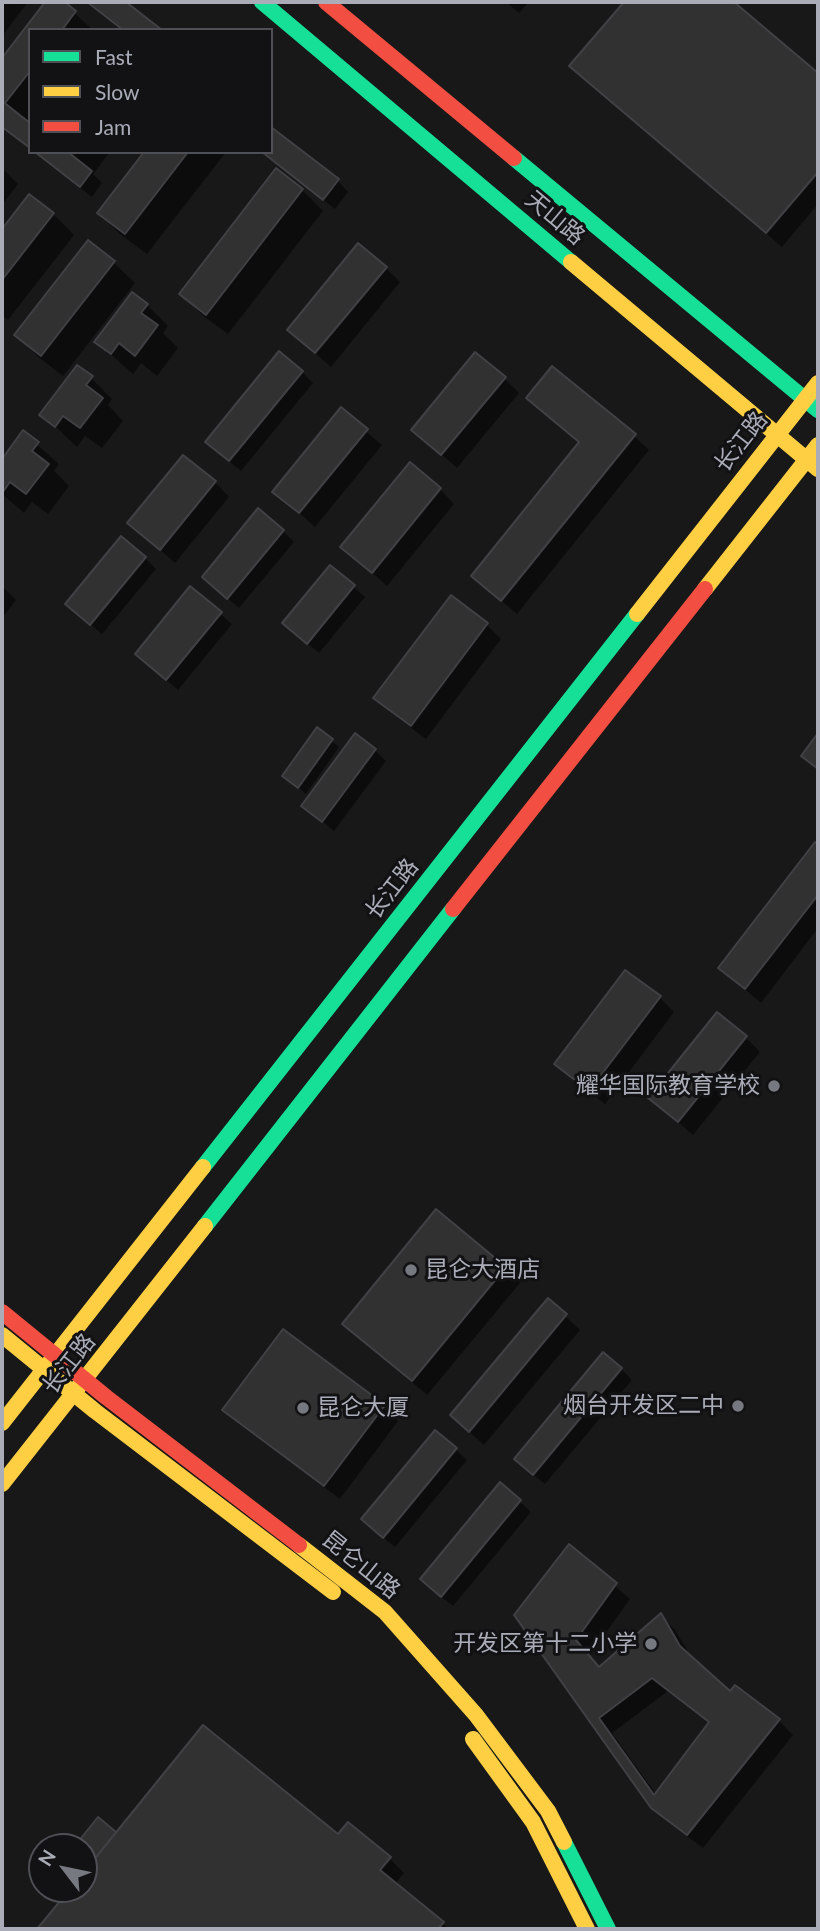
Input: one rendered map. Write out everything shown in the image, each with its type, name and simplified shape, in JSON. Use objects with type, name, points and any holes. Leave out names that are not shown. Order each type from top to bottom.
[{"type":"street","name":"天山路","points":[[262,2],[813,464]]},
{"type":"street","name":"天山路","points":[[326,2],[818,410]]},
{"type":"street","name":"长江路","points":[[2,1423],[818,383]]},
{"type":"street","name":"长江路","points":[[2,1484],[813,464],[818,445]]},
{"type":"street","name":"昆仑山路","points":[[2,1312],[85,1380],[385,1612],[476,1715],[548,1811],[608,1929]]},
{"type":"street","name":"昆仑山路","points":[[2,1335],[342,1600]]},
{"type":"street","points":[[466,1729],[533,1822],[587,1929]]},
{"type":"building","points":[[45,2],[65,2],[76,11],[63,28],[28,28],[28,74],[5,103],[2,101],[2,58]]},
{"type":"building","points":[[87,2],[126,2],[159,28],[120,28]]},
{"type":"building","points":[[624,2],[734,2],[818,73],[818,172],[766,233],[569,66]]},
{"type":"building","points":[[2,101],[28,121],[28,146],[2,127]]},
{"type":"building","points":[[273,129],[339,179],[323,200],[265,154],[273,154]]},
{"type":"building","points":[[38,154],[71,154],[92,171],[80,187]]},
{"type":"building","points":[[142,154],[186,154],[125,234],[97,213]]},
{"type":"building","points":[[276,168],[303,189],[206,315],[179,294]]},
{"type":"building","points":[[29,194],[54,213],[2,280],[2,229]]},
{"type":"building","points":[[88,240],[115,261],[41,356],[14,335]]},
{"type":"building","points":[[358,243],[387,267],[315,353],[287,330]]},
{"type":"building","points":[[132,292],[148,304],[141,313],[158,325],[135,356],[119,343],[111,354],[94,342]]},
{"type":"building","points":[[279,351],[303,371],[229,461],[205,442]]},
{"type":"building","points":[[475,352],[506,377],[441,455],[411,430]]},
{"type":"building","points":[[77,365],[93,376],[86,385],[103,398],[80,428],[63,416],[55,427],[39,415]]},
{"type":"building","points":[[552,366],[636,434],[501,601],[471,576],[579,442],[526,398]]},
{"type":"building","points":[[341,407],[368,429],[299,513],[272,492]]},
{"type":"building","points":[[23,430],[39,442],[32,451],[49,464],[26,494],[10,482],[2,493],[2,459]]},
{"type":"building","points":[[183,455],[216,481],[160,550],[127,523]]},
{"type":"building","points":[[410,462],[441,488],[372,573],[340,547]]},
{"type":"building","points":[[258,508],[284,530],[227,599],[202,577]]},
{"type":"building","points":[[121,536],[146,557],[90,625],[65,604]]},
{"type":"building","points":[[330,565],[355,585],[307,644],[282,623]]},
{"type":"building","points":[[190,586],[222,612],[166,680],[135,654]]},
{"type":"building","points":[[451,595],[488,623],[411,726],[373,698]]},
{"type":"building","points":[[317,727],[333,739],[298,788],[282,776]]},
{"type":"building","points":[[355,733],[376,749],[322,822],[301,806]]},
{"type":"building","points":[[818,733],[818,769],[801,756]]},
{"type":"building","points":[[815,842],[818,845],[818,895],[745,989],[718,968]]},
{"type":"building","points":[[625,970],[661,996],[589,1091],[554,1064]]},
{"type":"building","points":[[717,1012],[747,1036],[678,1122],[648,1098]]},
{"type":"building","points":[[436,1209],[506,1267],[412,1381],[342,1324]]},
{"type":"building","points":[[548,1298],[567,1314],[469,1432],[450,1415]]},
{"type":"building","name":"昆仑大厦","points":[[283,1329],[385,1405],[324,1486],[222,1410]]},
{"type":"building","points":[[603,1352],[622,1368],[533,1475],[514,1459]]},
{"type":"building","points":[[435,1430],[457,1448],[383,1538],[361,1519]]},
{"type":"building","points":[[500,1482],[521,1500],[441,1597],[420,1579]]},
{"type":"building","points":[[569,1544],[617,1583],[576,1640],[599,1667],[661,1613],[680,1646],[730,1691],[735,1685],[780,1719],[687,1835],[651,1808],[514,1615]],"holes":[[[652,1678],[709,1722],[654,1795],[599,1718]]]},
{"type":"building","points":[[203,1725],[338,1834],[348,1822],[391,1857],[380,1870],[444,1922],[438,1929],[37,1929],[58,1903],[98,1903],[98,1855]]},
{"type":"building","points":[[98,1817],[116,1832],[98,1854],[98,1833],[85,1833]]},
{"type":"traffic: fast","points":[[262,2],[571,262]]},
{"type":"traffic: fast","points":[[514,158],[818,410]]},
{"type":"traffic: fast","points":[[203,1167],[637,614]]},
{"type":"traffic: fast","points":[[205,1226],[453,909]]},
{"type":"traffic: fast","points":[[564,1842],[608,1929]]},
{"type":"traffic: slow","points":[[571,262],[818,469]]},
{"type":"traffic: slow","points":[[637,614],[818,383]]},
{"type":"traffic: slow","points":[[705,589],[818,445]]},
{"type":"traffic: slow","points":[[2,1423],[203,1167]]},
{"type":"traffic: slow","points":[[2,1484],[205,1226]]},
{"type":"traffic: slow","points":[[2,1335],[95,1411],[333,1592]]},
{"type":"traffic: slow","points":[[299,1545],[385,1612],[476,1715],[548,1811],[564,1842]]},
{"type":"traffic: slow","points":[[473,1739],[533,1822],[587,1929]]},
{"type":"traffic: jam","points":[[326,2],[514,158]]},
{"type":"traffic: jam","points":[[453,909],[705,589]]},
{"type":"traffic: jam","points":[[2,1312],[106,1397],[299,1545]]},
{"type":"place","name":"耀华国际教育学校","points":[[774,1086]]},
{"type":"place","name":"昆仑大酒店","points":[[411,1270]]},
{"type":"place","name":"烟台开发区二中","points":[[738,1406]]},
{"type":"place","name":"昆仑大厦","points":[[303,1408]]},
{"type":"place","name":"开发区第十二小学","points":[[651,1644]]}]
